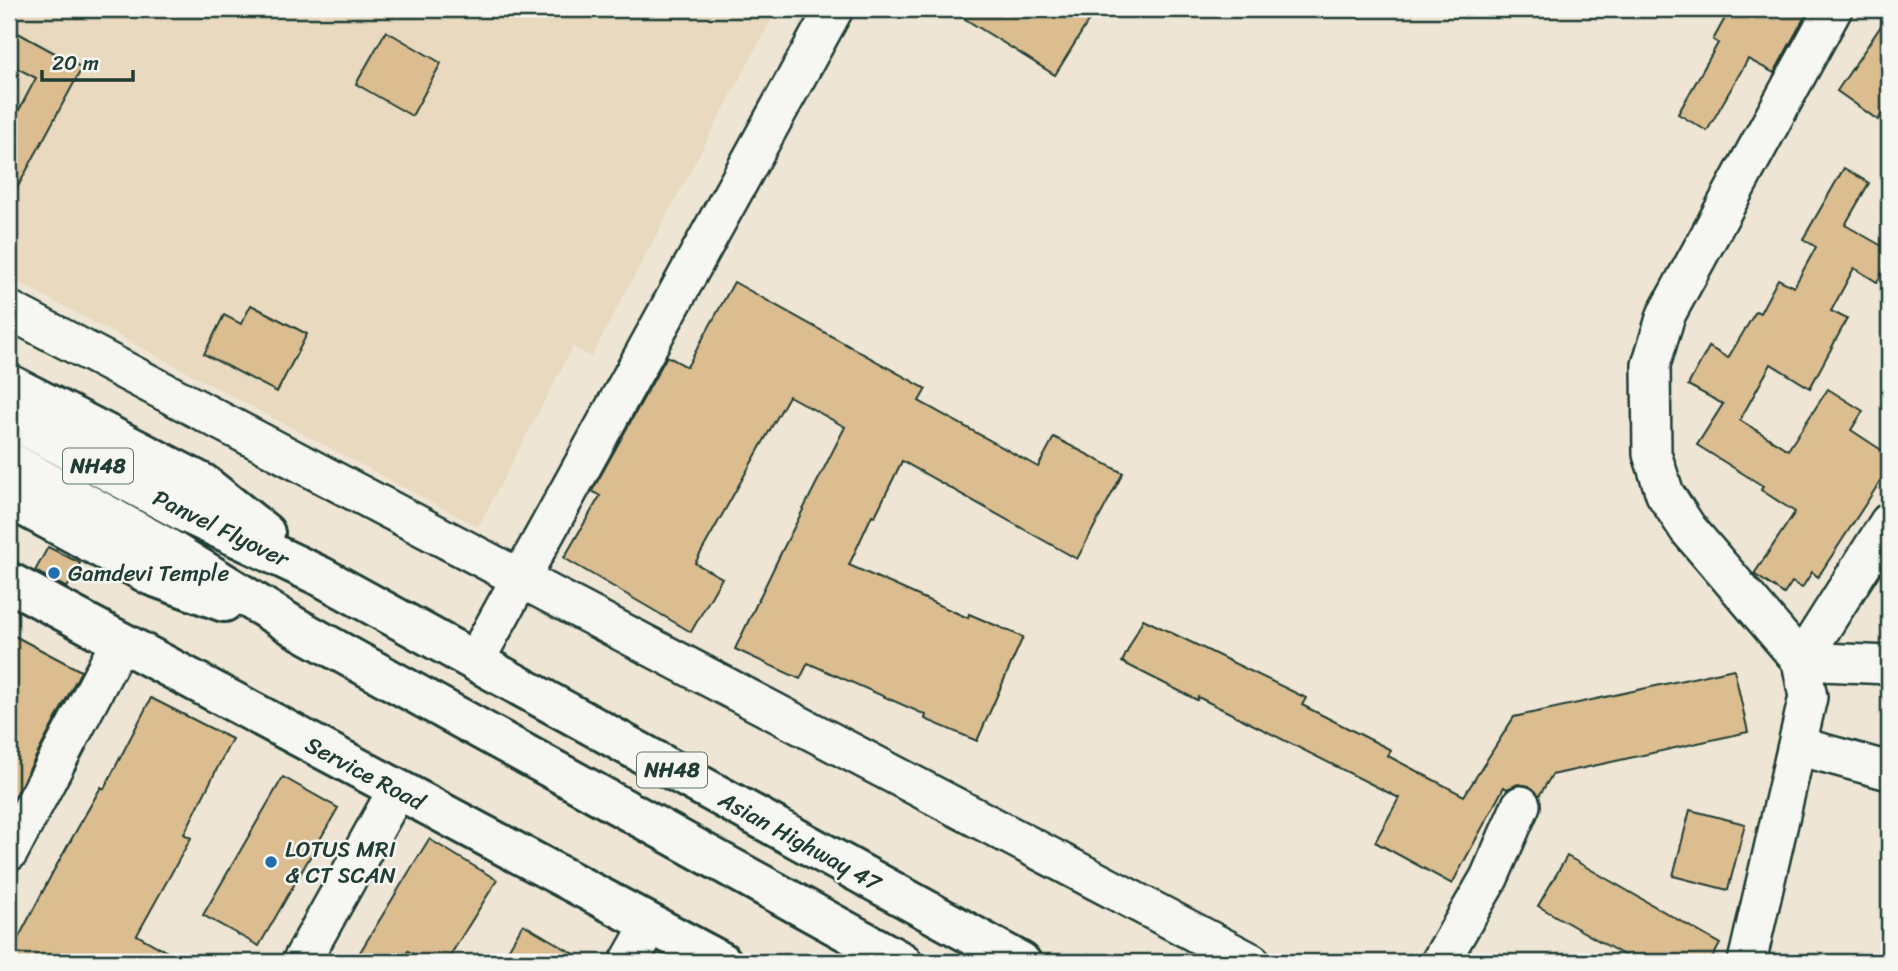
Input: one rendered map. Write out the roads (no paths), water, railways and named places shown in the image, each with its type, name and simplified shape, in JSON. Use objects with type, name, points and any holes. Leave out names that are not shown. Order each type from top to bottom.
[{"type":"main road","points":[[9,384],[202,484],[322,577]]},
{"type":"main road","name":"Panvel Flyover","points":[[9,418],[186,513],[322,577]]},
{"type":"main road","name":"Panvel Flyover","points":[[9,461],[167,548],[295,627]]},
{"type":"main road","points":[[9,498],[152,576],[295,627]]},
{"type":"main road","name":"Asian Highway 47","points":[[322,577],[1021,962]]},
{"type":"main road","name":"Service Road","points":[[9,582],[722,962]]},
{"type":"main road","name":"NH48","points":[[295,627],[902,962]]},
{"type":"street","points":[[475,661],[834,9]]},
{"type":"street","points":[[1747,962],[1808,696],[1801,661],[1688,529],[1665,494],[1652,454],[1651,365],[1666,315],[1833,9]]},
{"type":"street","points":[[9,310],[1251,962]]},
{"type":"street","points":[[1801,661],[1889,522]]},
{"type":"street","points":[[9,852],[120,642]]},
{"type":"street","points":[[1801,661],[1889,665]]},
{"type":"street","points":[[1798,746],[1889,771]]},
{"type":"street","points":[[301,962],[397,790]]},
{"type":"street","points":[[1440,962],[1489,878],[1521,805]]},
{"type":"street","points":[[629,962],[650,925]]},
{"type":"place","name":"Gamdevi Temple","points":[[54,573]]},
{"type":"place","name":"LOTUS MRI & CT SCAN","points":[[271,862]]}]
